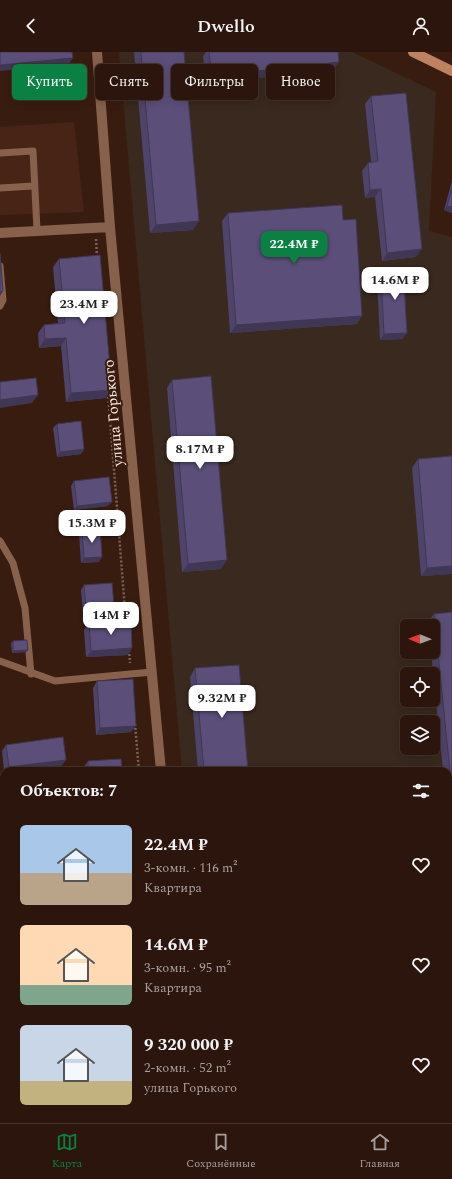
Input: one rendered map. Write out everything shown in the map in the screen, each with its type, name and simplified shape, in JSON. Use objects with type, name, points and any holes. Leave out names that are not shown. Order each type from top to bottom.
[{"type":"main road","points":[[413,52],[452,71]]},
{"type":"street","name":"улица Горького","points":[[97,52],[110,227],[161,767]]},
{"type":"street","points":[[0,233],[110,227]]},
{"type":"lane","points":[[0,153],[33,151],[34,186],[38,230]]},
{"type":"lane","points":[[0,188],[34,186]]},
{"type":"lane","points":[[0,266],[3,300],[0,306]]},
{"type":"lane","points":[[0,541],[13,563],[24,608],[30,674]]},
{"type":"lane","points":[[0,661],[8,663],[30,674],[55,682],[152,672]]},
{"type":"path","points":[[95,228],[97,260]]},
{"type":"path","points":[[107,387],[127,631]]},
{"type":"path","points":[[128,645],[131,674]]},
{"type":"path","points":[[134,719],[139,767]]},
{"type":"shaded area","points":[[119,52],[352,52],[436,92],[429,231],[452,237],[452,767],[182,767],[123,100],[163,100],[163,64],[120,64]]},
{"type":"shaded area","points":[[74,122],[84,212],[0,215],[0,127]]},
{"type":"building","points":[[0,52],[72,52],[73,58],[0,65]]},
{"type":"building","points":[[141,52],[184,52],[185,64],[171,64],[171,100],[188,100],[199,221],[156,225],[145,100],[163,100],[163,64],[142,64]]},
{"type":"building","points":[[209,52],[338,52],[339,62],[321,64],[266,64],[266,70],[258,71],[258,64],[210,64]]},
{"type":"building","points":[[406,93],[422,249],[387,253],[381,189],[370,190],[368,163],[378,161],[371,96]]},
{"type":"building","points":[[452,188],[452,207],[447,206]]},
{"type":"building","points":[[342,205],[343,220],[356,219],[362,316],[236,325],[228,213]]},
{"type":"building","points":[[0,253],[3,291],[0,292]]},
{"type":"building","points":[[100,255],[112,390],[71,393],[66,338],[45,339],[44,325],[65,323],[59,259]]},
{"type":"building","points":[[414,272],[415,284],[404,285],[407,333],[384,334],[381,274]]},
{"type":"building","points":[[211,376],[227,560],[188,564],[172,380]]},
{"type":"building","points":[[36,378],[38,395],[0,400],[0,382]]},
{"type":"building","points":[[81,421],[84,449],[60,452],[57,424]]},
{"type":"building","points":[[452,456],[452,566],[427,568],[418,459]]},
{"type":"building","points":[[109,477],[112,502],[77,506],[74,481]]},
{"type":"building","points":[[100,529],[102,557],[84,558],[82,530]]},
{"type":"building","points":[[112,583],[114,606],[86,608],[84,585]]},
{"type":"building","points":[[452,612],[452,767],[450,767],[439,659],[440,659],[440,619],[435,619],[434,614]]},
{"type":"building","points":[[131,621],[132,648],[91,651],[89,623]]},
{"type":"building","points":[[27,640],[28,650],[13,651],[13,641]]},
{"type":"building","points":[[239,665],[248,767],[204,767],[195,668]]},
{"type":"building","points":[[133,679],[136,726],[100,728],[97,681]]},
{"type":"building","points":[[63,737],[66,760],[9,767],[6,745]]},
{"type":"building","points":[[121,759],[122,767],[88,767],[88,761]]}]
